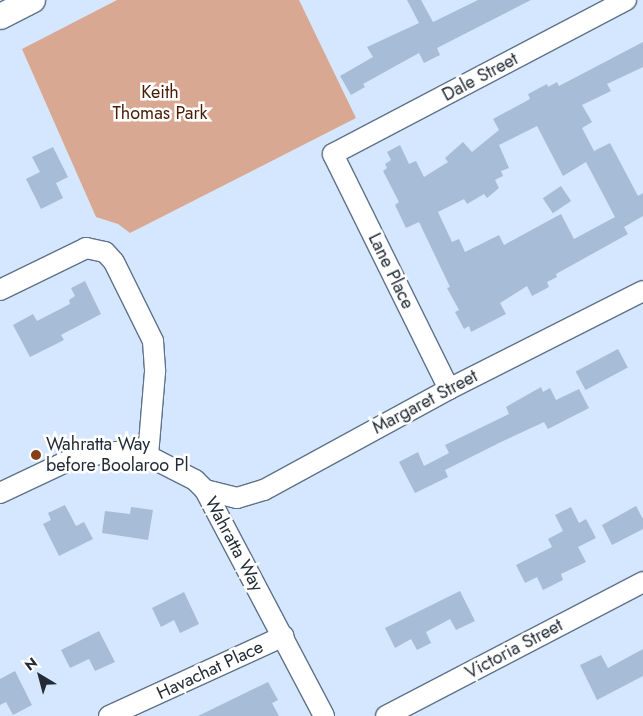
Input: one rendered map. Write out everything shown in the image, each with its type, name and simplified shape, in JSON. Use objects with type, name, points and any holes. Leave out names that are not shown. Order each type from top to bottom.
[{"type":"street","points":[[0,16],[32,0]]},
{"type":"street","name":"Dale Street","points":[[333,154],[626,0]]},
{"type":"street","name":"Lane Place","points":[[333,154],[449,389]]},
{"type":"street","points":[[0,290],[86,248],[105,252],[114,262],[153,341],[155,372],[148,456]]},
{"type":"street","name":"Margaret Street","points":[[205,490],[237,498],[250,496],[449,389],[643,291]]},
{"type":"street","name":"Wahratta Way","points":[[0,493],[76,457],[116,452],[148,456],[176,469],[205,490],[284,636],[324,716]]},
{"type":"street","name":"Victoria Street","points":[[386,716],[643,582]]},
{"type":"street","name":"Havachat Place","points":[[110,716],[284,636]]},
{"type":"green space","name":"Keith Thomas Park","points":[[117,0],[299,0],[356,118],[130,233],[118,224],[96,217],[22,49]]},
{"type":"building","points":[[407,0],[421,0],[433,22],[478,0],[531,0],[437,48],[440,55],[424,63],[419,53],[363,84],[365,87],[351,95],[340,76],[373,57],[367,47],[419,23]]},
{"type":"building","points":[[643,42],[643,67],[607,84],[611,91],[582,105],[592,122],[582,128],[594,151],[610,143],[638,196],[643,193],[643,216],[624,227],[628,234],[556,274],[557,277],[547,282],[549,287],[532,296],[527,286],[500,303],[506,314],[471,332],[469,326],[464,329],[455,312],[459,310],[447,288],[450,287],[419,222],[406,228],[395,205],[399,202],[383,171],[387,168],[385,164],[391,160],[387,152],[400,145],[409,164],[416,161],[424,177],[448,162],[445,158],[463,142],[472,152],[499,130],[493,119],[530,99],[528,94],[547,84],[548,87],[557,82],[559,86]],"holes":[[[537,126],[563,176],[586,162],[615,217],[574,239],[561,214],[504,245],[499,235],[465,252],[459,239],[452,242],[438,212],[464,199],[467,204],[484,194],[487,198],[499,188],[495,180],[503,176],[501,171],[509,168],[499,145]]]},
{"type":"building","points":[[53,147],[68,177],[56,183],[63,198],[41,209],[26,179],[40,172],[32,157]]},
{"type":"building","points":[[561,186],[571,201],[553,213],[543,198]]},
{"type":"building","points":[[85,281],[101,314],[61,335],[64,340],[30,357],[13,325],[33,314],[37,321],[70,304],[69,300],[75,296],[71,288]]},
{"type":"building","points":[[618,349],[628,368],[585,390],[576,372]]},
{"type":"building","points":[[541,387],[543,392],[550,388],[556,400],[579,389],[589,408],[548,429],[544,422],[499,443],[445,470],[448,477],[415,493],[399,462],[418,452],[424,466],[449,453],[445,445],[509,414],[506,407]]},
{"type":"building","points":[[65,505],[76,526],[84,522],[93,539],[59,556],[43,524],[51,520],[48,513]]},
{"type":"building","points":[[636,506],[643,519],[643,529],[612,545],[602,525]]},
{"type":"building","points":[[131,507],[153,510],[148,540],[102,533],[105,511],[130,514]]},
{"type":"building","points":[[571,507],[579,523],[586,519],[596,538],[578,547],[586,562],[561,574],[563,580],[543,590],[537,577],[525,583],[516,565],[552,547],[548,539],[563,531],[555,515]]},
{"type":"building","points":[[460,591],[475,621],[456,630],[450,619],[426,632],[431,643],[417,650],[411,639],[395,648],[385,628]]},
{"type":"building","points":[[184,592],[199,624],[180,633],[174,620],[161,627],[152,608]]},
{"type":"building","points":[[99,631],[115,662],[95,671],[89,659],[70,668],[61,650]]},
{"type":"building","points":[[643,649],[643,676],[597,700],[580,665],[601,655],[608,668]]},
{"type":"building","points":[[15,671],[32,705],[13,715],[6,702],[0,705],[0,679]]},
{"type":"building","points":[[268,682],[278,700],[272,703],[279,716],[198,716]]},
{"type":"place","name":"Wahratta Way before Boolaroo Pl","points":[[36,455]]}]
